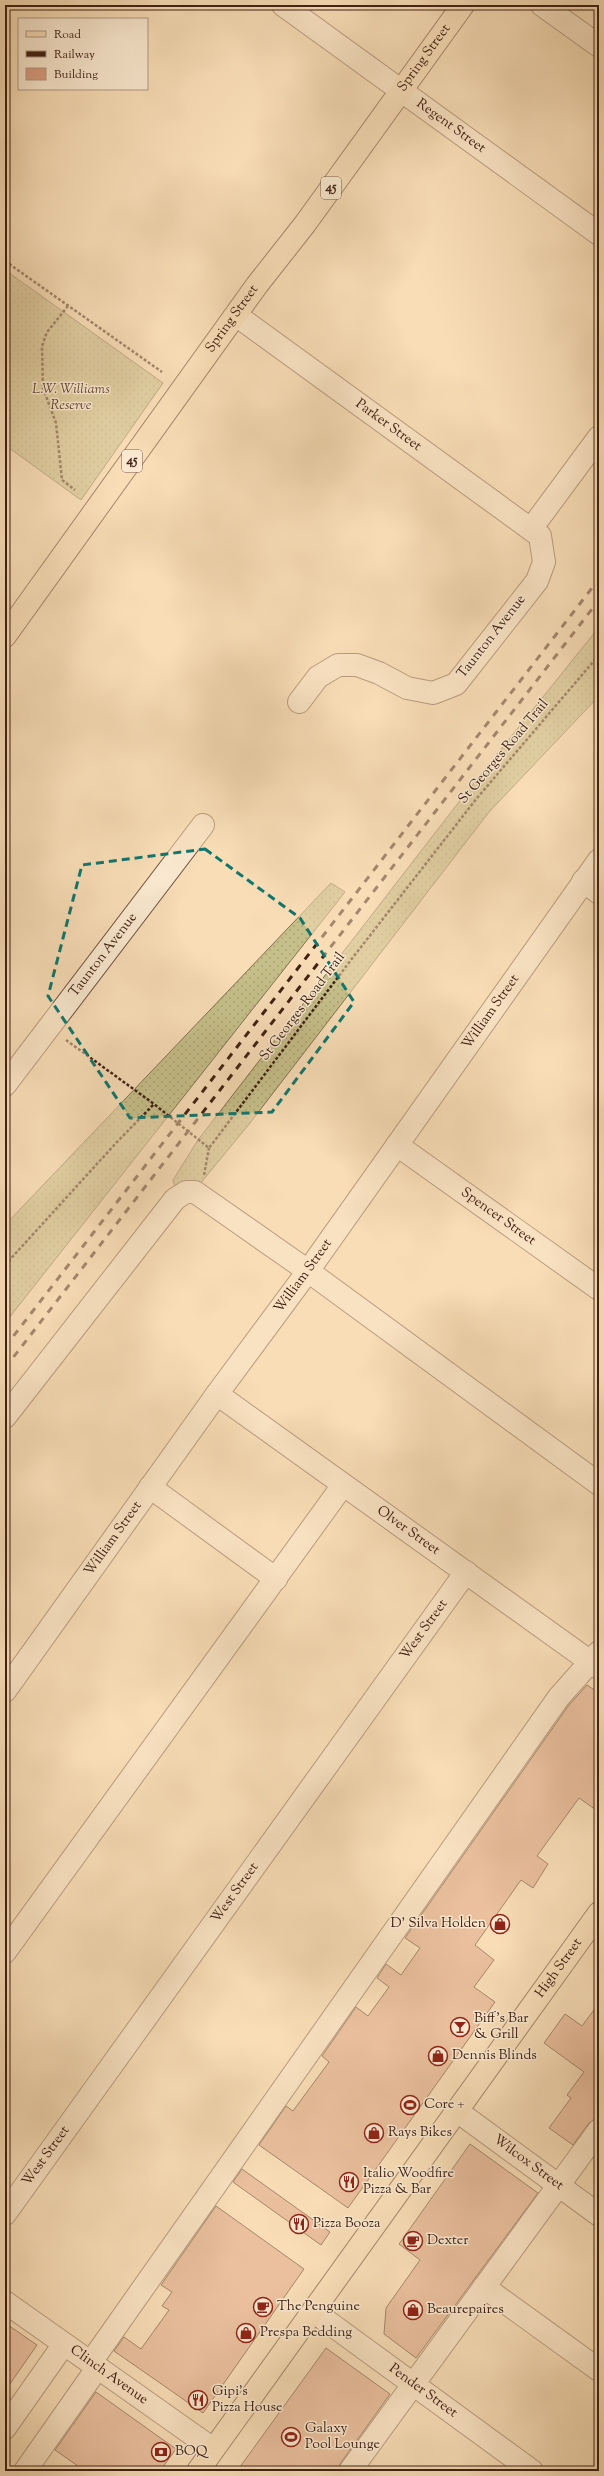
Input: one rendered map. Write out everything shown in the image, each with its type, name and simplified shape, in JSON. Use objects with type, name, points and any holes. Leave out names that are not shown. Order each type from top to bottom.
[{"type":"main road","name":"Spring Street","points":[[5,635],[236,315],[463,5]]},
{"type":"main road","name":"High Street","points":[[198,2471],[599,1913]]},
{"type":"street","name":"Regent Street","points":[[283,5],[597,230]]},
{"type":"street","points":[[542,5],[599,46]]},
{"type":"street","name":"Parker Street","points":[[236,315],[535,532]]},
{"type":"street","points":[[535,532],[599,437]]},
{"type":"street","name":"Taunton Avenue","points":[[299,702],[318,677],[338,665],[357,666],[379,673],[407,688],[426,692],[433,692],[456,684],[537,581],[544,562],[535,532]]},
{"type":"street","name":"Taunton Avenue","points":[[5,1085],[203,825]]},
{"type":"street","name":"William Street","points":[[5,1691],[217,1394],[308,1272],[397,1145],[591,887],[599,860]]},
{"type":"street","name":"Spencer Street","points":[[397,1145],[599,1289]]},
{"type":"street","points":[[5,1417],[175,1199],[186,1192],[195,1192],[308,1272],[599,1484]]},
{"type":"street","name":"Olver Street","points":[[217,1394],[466,1572],[596,1661]]},
{"type":"street","points":[[5,1952],[343,1485]]},
{"type":"street","points":[[150,1487],[276,1579]]},
{"type":"street","name":"West Street","points":[[5,2214],[466,1572]]},
{"type":"street","points":[[25,2471],[94,2364],[559,1697],[596,1661]]},
{"type":"street","name":"Wilcox Street","points":[[457,2111],[599,2216]]},
{"type":"street","points":[[350,2471],[599,2130]]},
{"type":"street","points":[[484,2287],[599,2370]]},
{"type":"street","name":"Clinch Avenue","points":[[5,2302],[213,2449]]},
{"type":"street","name":"Pender Street","points":[[313,2311],[532,2471]]},
{"type":"street","points":[[5,2428],[64,2344]]},
{"type":"path","points":[[5,261],[162,372]]},
{"type":"path","points":[[68,306],[47,332],[42,346],[43,388],[56,423],[62,480],[75,490]]},
{"type":"path","name":"St Georges Road Trail","points":[[154,1104],[209,1148],[354,956],[477,798],[599,655]]},
{"type":"path","points":[[5,1265],[117,1142],[154,1104],[49,1027]]},
{"type":"highlighted area","points":[[205,849],[300,918],[354,1002],[272,1112],[130,1118],[48,996],[82,865]]},
{"type":"green space","name":"L.W. Williams Reserve","points":[[5,270],[163,383],[81,500],[5,445]]},
{"type":"green space","points":[[599,627],[599,696],[489,812],[250,1123],[190,1196],[178,1200],[173,1180],[198,1140],[462,798]]},
{"type":"green space","points":[[331,883],[345,892],[5,1323],[5,1225]]},
{"type":"building","points":[[587,1685],[599,1693],[599,1812],[579,1798],[537,1856],[548,1864],[533,1888],[521,1880],[475,1945],[494,1960],[474,1987],[495,2002],[348,2208],[259,2145],[286,2106],[293,2111],[329,2062],[322,2056],[356,2007],[368,2016],[389,1987],[377,1978],[386,1964],[401,1975],[420,1948],[405,1938],[569,1705]]},
{"type":"building","points":[[599,2003],[599,2117],[589,2123],[573,2145],[549,2128],[571,2098],[567,2095],[584,2072],[544,2043],[565,2014],[582,2026]]},
{"type":"building","points":[[470,2144],[538,2193],[416,2358],[384,2334],[386,2308],[420,2260],[399,2244]]},
{"type":"building","points":[[242,2169],[330,2232],[321,2245],[233,2182]]},
{"type":"building","points":[[216,2206],[304,2269],[203,2413],[114,2351],[124,2337],[141,2349],[169,2310],[162,2306],[172,2292],[161,2285]]},
{"type":"building","points":[[5,2323],[37,2345],[5,2391]]},
{"type":"building","points":[[326,2348],[390,2394],[340,2464],[338,2471],[237,2471]]},
{"type":"building","points":[[96,2392],[176,2449],[160,2471],[85,2471],[55,2450]]},
{"type":"railway","points":[[5,1347],[599,579]]},
{"type":"railway","points":[[5,1368],[599,600]]},
{"type":"place","name":"D’ Silva Holden","points":[[500,1924]]},
{"type":"place","name":"Biff’s Bar & Grill","points":[[460,2027]]},
{"type":"place","name":"Dennis Blinds","points":[[438,2056]]},
{"type":"place","name":"Core +","points":[[410,2105]]},
{"type":"place","name":"Rays Bikes","points":[[374,2133]]},
{"type":"place","name":"Italio Woodfire Pizza & Bar","points":[[349,2182]]},
{"type":"place","name":"Pizza Booza","points":[[299,2224]]},
{"type":"place","name":"Dexter","points":[[413,2241]]},
{"type":"place","name":"The Penguine","points":[[263,2307]]},
{"type":"place","name":"Beaurepaires","points":[[413,2310]]},
{"type":"place","name":"Prespa Bedding","points":[[246,2333]]},
{"type":"place","name":"Gipi’s Pizza House","points":[[198,2400]]},
{"type":"place","name":"Galaxy Pool Lounge","points":[[291,2437]]},
{"type":"place","name":"BOQ","points":[[161,2452]]}]
